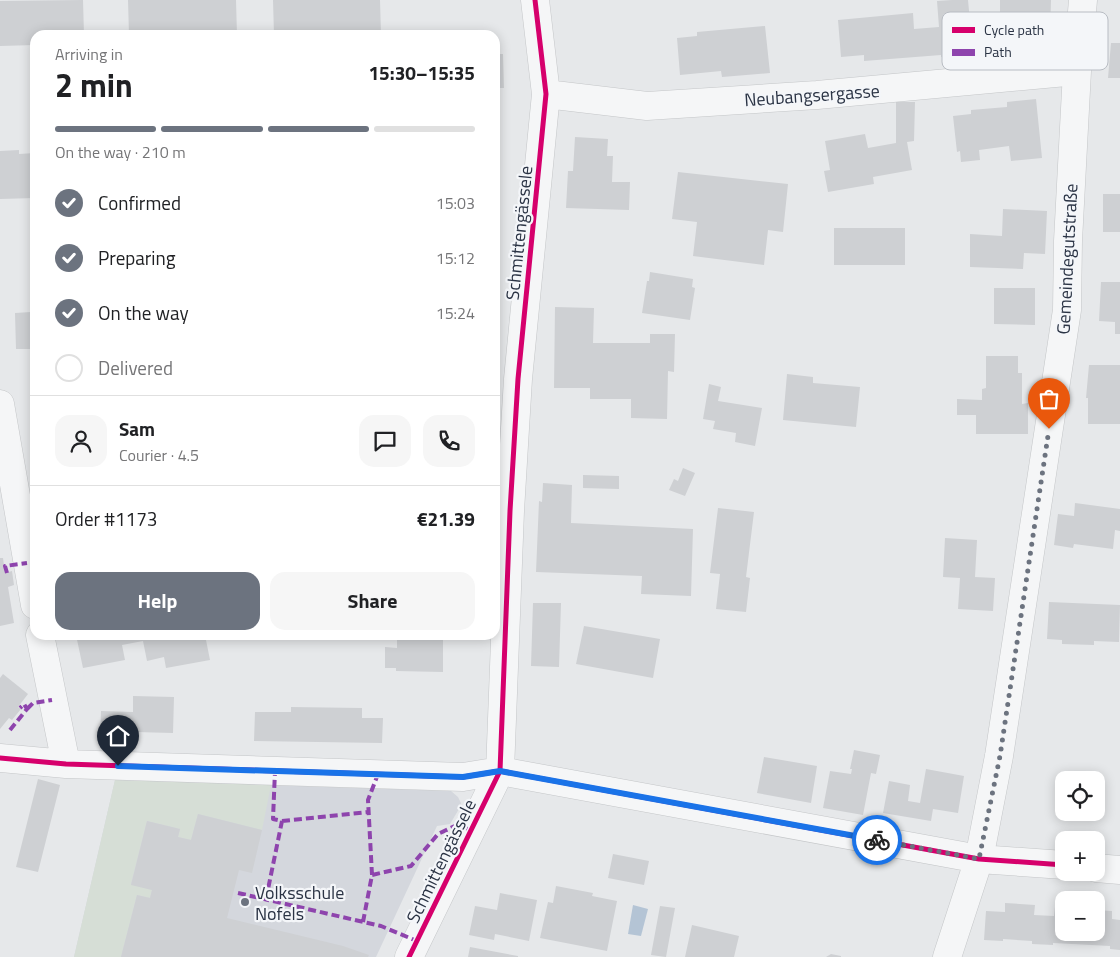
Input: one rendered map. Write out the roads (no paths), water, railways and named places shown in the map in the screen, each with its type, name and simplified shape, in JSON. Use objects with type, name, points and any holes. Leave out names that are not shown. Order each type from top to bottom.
[{"type":"street","name":"Schmittengässele","points":[[409,957],[500,771],[510,511],[518,379],[546,94],[534,0]]},
{"type":"street","name":"Neubangsergasse","points":[[546,94],[647,106],[817,95],[1077,71]]},
{"type":"street","name":"Gemeindegutstraße","points":[[947,957],[979,859],[1000,756],[1067,310],[1077,71]]},
{"type":"street","points":[[0,404],[30,576]]},
{"type":"street","points":[[41,640],[66,764]]},
{"type":"street","points":[[0,758],[66,764],[463,777],[500,771],[979,859],[1055,865]]},
{"type":"street","points":[[1105,869],[1120,870]]},
{"type":"water","points":[[633,905],[648,909],[641,936],[628,934]]},
{"type":"place","name":"Volksschule Nofels","points":[[245,902]]}]
